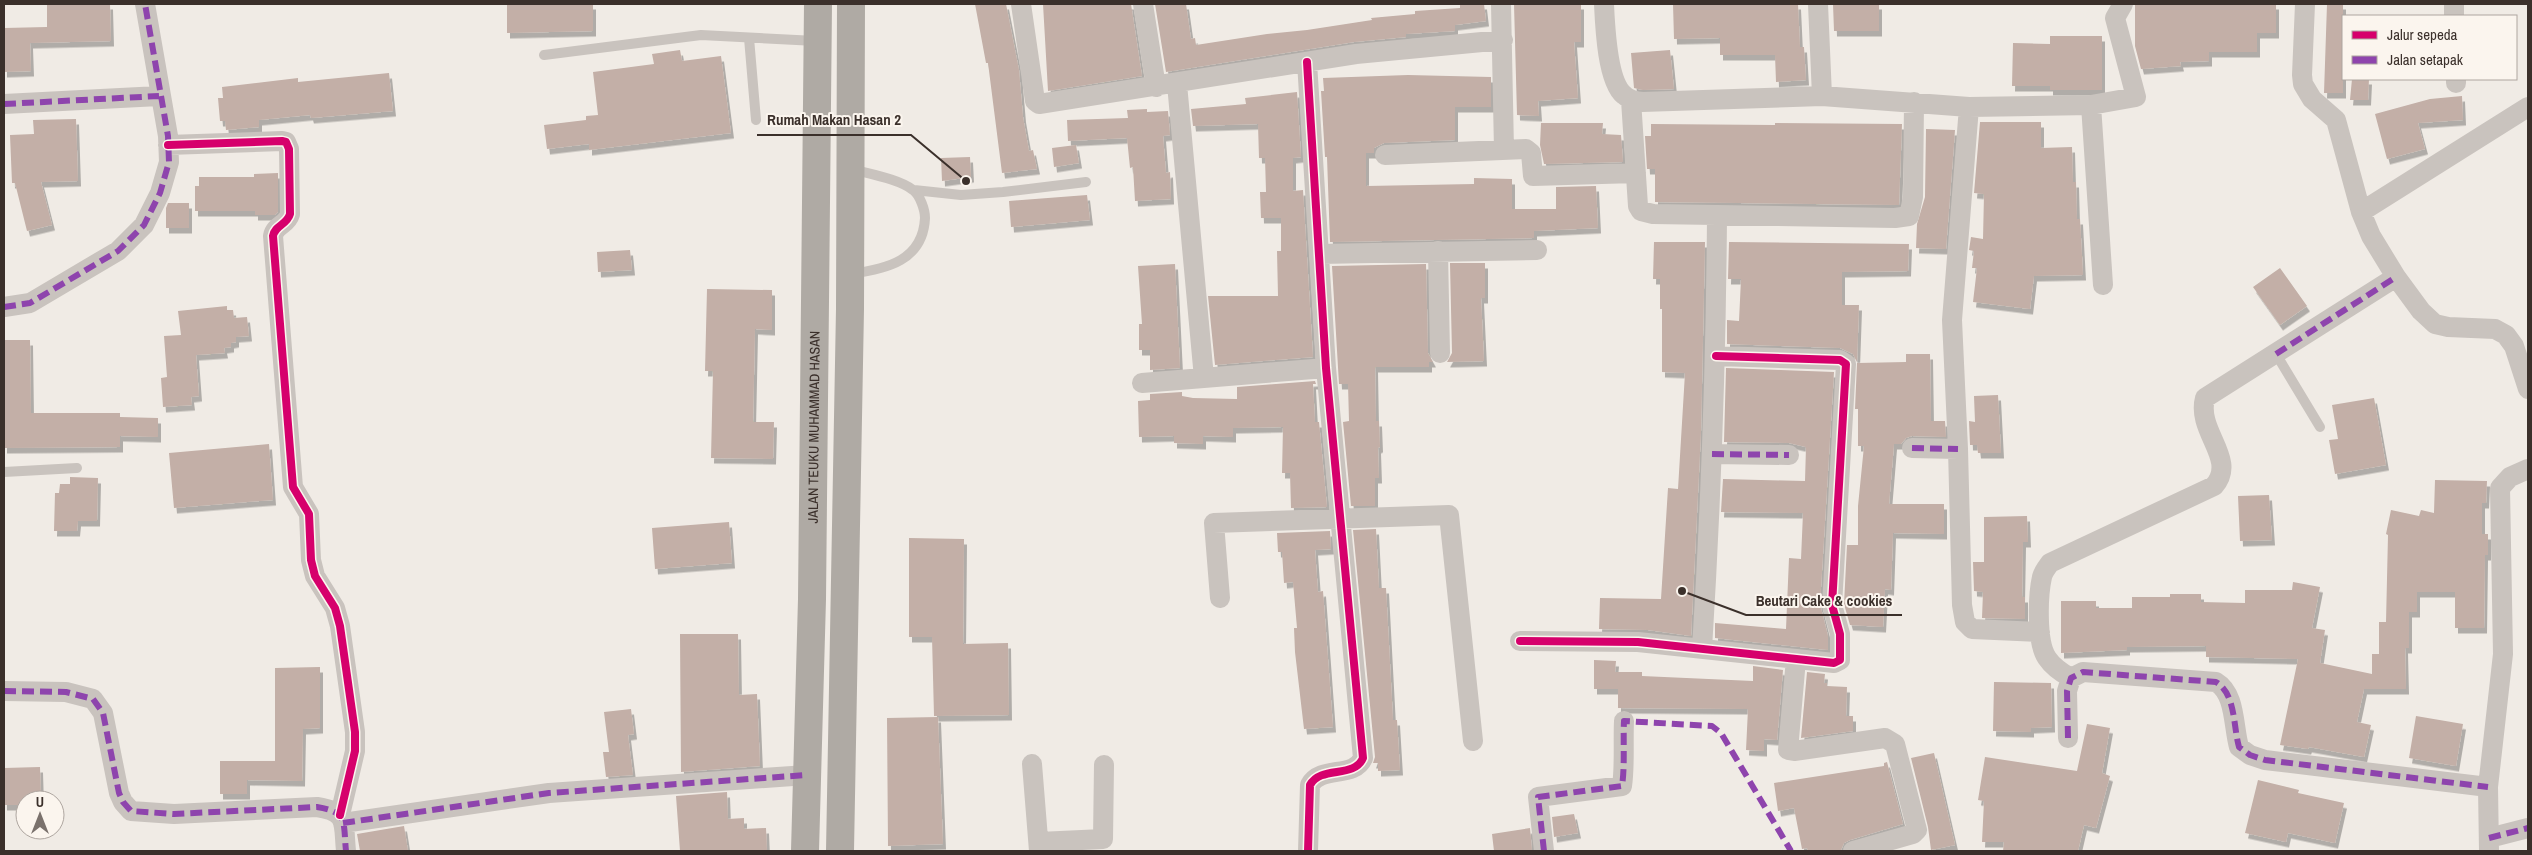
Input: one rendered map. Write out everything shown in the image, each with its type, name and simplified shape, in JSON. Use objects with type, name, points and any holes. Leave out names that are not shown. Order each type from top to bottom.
[{"type":"highway","name":"JALAN TEUKU MUHAMMAD HASAN","points":[[804,851],[812,599],[818,4]]},
{"type":"highway","points":[[840,851],[850,309],[851,4]]},
{"type":"highway","points":[[816,306],[850,309]]},
{"type":"street","points":[[4,307],[30,303],[118,251],[144,225],[160,193],[169,162],[168,145],[144,4]]},
{"type":"street","points":[[1022,4],[1037,103],[1043,104],[1356,54],[1503,40]]},
{"type":"street","points":[[1143,4],[1156,87]]},
{"type":"street","points":[[1501,4],[1504,150]]},
{"type":"street","points":[[1604,4],[1607,48],[1612,70],[1622,94],[1631,100],[1642,102],[1822,96],[1914,102],[1969,108],[2092,105],[2136,97],[2115,18],[2123,4]]},
{"type":"street","points":[[1818,4],[1822,96]]},
{"type":"street","points":[[2305,4],[2303,84],[2312,99],[2336,120],[2361,212],[2371,236],[2420,311],[2435,324],[2448,327],[2495,329],[2506,335],[2514,346],[2528,388]]},
{"type":"street","points":[[1307,62],[1326,368],[1363,758],[1360,765],[1354,768],[1319,774],[1310,785],[1308,851]]},
{"type":"street","points":[[1177,84],[1204,378]]},
{"type":"street","points":[[4,104],[159,96]]},
{"type":"street","points":[[1631,100],[1636,173],[1641,211],[1653,214],[1895,218],[1909,216],[1913,197],[1914,102]]},
{"type":"street","points":[[2092,105],[2104,285]]},
{"type":"street","points":[[2361,212],[2528,107]]},
{"type":"street","points":[[1969,108],[1952,320],[1958,448],[1962,605],[1965,622],[1972,630],[2040,632]]},
{"type":"street","points":[[168,145],[282,141],[286,142],[289,149],[290,214],[287,222],[276,229],[273,236],[294,487],[309,514],[311,560],[315,576],[334,608],[340,626],[355,732],[355,751],[342,819],[346,851]]},
{"type":"street","points":[[1385,154],[1530,150],[1533,176],[1636,173]]},
{"type":"street","points":[[1702,649],[1711,511],[1716,356],[1717,215]]},
{"type":"street","points":[[1319,254],[1537,250]]},
{"type":"street","points":[[1438,251],[1440,353]]},
{"type":"street","points":[[2071,678],[2058,670],[2046,657],[2040,632],[2042,574],[2050,563],[2214,486],[2221,478],[2223,468],[2203,416],[2205,398],[2396,277]]},
{"type":"street","points":[[1520,641],[1638,642],[1796,659],[1834,662],[1840,660],[1840,634],[1832,605],[1840,445],[1847,368],[1844,361],[1840,360],[1716,356]]},
{"type":"street","points":[[1142,383],[1326,368]]},
{"type":"street","points":[[1912,448],[1958,448]]},
{"type":"street","points":[[1712,454],[1789,455]]},
{"type":"street","points":[[2528,469],[2510,477],[2500,488],[2503,654],[2488,787],[2489,845],[2528,828]]},
{"type":"street","points":[[1220,598],[1214,523],[1449,515],[1473,741]]},
{"type":"street","points":[[1796,659],[1788,750],[1794,751],[1884,738],[1895,744],[1917,830],[1913,834],[1853,851]]},
{"type":"street","points":[[2068,738],[2067,691],[2071,678],[2083,672],[2216,682],[2226,688],[2230,699],[2239,747],[2250,755],[2265,760],[2488,787]]},
{"type":"street","points":[[4,690],[66,692],[93,699],[103,713],[119,793],[123,802],[131,811],[174,814],[317,807],[335,810],[342,819]]},
{"type":"street","points":[[1544,851],[1538,797],[1622,786],[1624,773],[1622,758],[1624,721]]},
{"type":"street","points":[[1032,764],[1039,847],[1103,839],[1104,765]]},
{"type":"street","points":[[342,819],[549,793],[807,775]]},
{"type":"lane","points":[[544,54],[680,36],[818,42]]},
{"type":"lane","points":[[749,38],[756,120]]},
{"type":"lane","points":[[850,168],[890,180],[914,190],[961,194],[1003,192],[1086,182]]},
{"type":"lane","points":[[850,274],[883,270],[895,264],[911,251],[921,238],[925,229],[925,212],[914,190]]},
{"type":"lane","points":[[2276,354],[2320,427]]},
{"type":"lane","points":[[4,472],[77,468]]},
{"type":"building","points":[[47,4],[110,4],[111,41],[30,43],[31,71],[4,72],[4,28],[47,27]]},
{"type":"building","points":[[507,4],[593,4],[593,31],[507,33]]},
{"type":"building","points":[[975,4],[1006,4],[1019,70],[1023,117],[1029,151],[1033,150],[1037,169],[1002,173],[988,63],[986,63]]},
{"type":"building","points":[[1043,4],[1131,4],[1142,76],[1048,91]]},
{"type":"building","points":[[1155,4],[1186,4],[1191,39],[1195,38],[1196,45],[1372,20],[1371,18],[1415,14],[1415,11],[1460,8],[1460,4],[1484,4],[1486,21],[1455,25],[1455,31],[1406,34],[1406,37],[1354,42],[1166,72]]},
{"type":"building","points":[[1514,4],[1581,4],[1581,42],[1574,42],[1578,98],[1538,101],[1539,116],[1517,115]]},
{"type":"building","points":[[1673,4],[1798,4],[1800,47],[1804,47],[1806,80],[1776,82],[1775,55],[1720,55],[1720,38],[1674,39]]},
{"type":"building","points":[[1833,4],[1879,4],[1879,31],[1834,31]]},
{"type":"building","points":[[2135,4],[2276,4],[2276,33],[2257,33],[2257,52],[2209,52],[2209,61],[2180,62],[2181,66],[2141,69],[2135,46]]},
{"type":"building","points":[[2327,4],[2343,4],[2343,93],[2324,93]]},
{"type":"building","points":[[2050,36],[2102,36],[2102,90],[2050,90],[2050,86],[2012,86],[2013,43],[2050,44]]},
{"type":"building","points":[[680,50],[682,61],[721,56],[731,133],[589,150],[589,144],[547,149],[544,125],[586,120],[586,116],[598,115],[593,72],[654,64],[652,54]]},
{"type":"building","points":[[1670,50],[1674,89],[1643,90],[1634,88],[1631,53]]},
{"type":"building","points":[[389,73],[393,111],[311,118],[310,115],[259,120],[259,127],[226,130],[225,121],[220,121],[218,98],[223,98],[222,87],[298,78],[298,82]]},
{"type":"building","points":[[1408,75],[1491,77],[1491,107],[1455,107],[1455,140],[1384,143],[1374,148],[1374,153],[1366,153],[1366,186],[1474,184],[1474,178],[1512,179],[1512,209],[1556,209],[1556,187],[1596,186],[1598,228],[1534,231],[1534,238],[1330,242],[1327,157],[1325,157],[1321,91],[1324,91],[1323,78]]},
{"type":"building","points":[[2352,80],[2369,80],[2368,100],[2350,100]]},
{"type":"building","points":[[1297,92],[1301,157],[1293,158],[1293,191],[1303,190],[1313,357],[1215,365],[1208,296],[1278,296],[1277,251],[1281,251],[1281,218],[1261,218],[1260,192],[1266,192],[1265,158],[1259,158],[1258,124],[1193,126],[1191,109],[1246,104],[1245,98]]},
{"type":"building","points":[[2462,96],[2463,120],[2418,123],[2425,149],[2387,159],[2375,114],[2430,99]]},
{"type":"building","points":[[1147,109],[1147,112],[1168,111],[1170,135],[1163,136],[1166,173],[1170,172],[1171,199],[1135,201],[1133,167],[1130,168],[1127,138],[1068,141],[1067,120],[1128,118],[1127,110]]},
{"type":"building","points":[[76,119],[78,181],[41,182],[52,225],[27,231],[15,183],[12,183],[10,135],[34,134],[33,120]]},
{"type":"building","points":[[1980,122],[2041,122],[2041,148],[2072,147],[2073,182],[2076,182],[2077,219],[2080,219],[2083,275],[2034,276],[2030,309],[1973,302],[1977,268],[1972,268],[1974,251],[1969,250],[1971,237],[1983,239],[1984,194],[1974,193]]},
{"type":"building","points":[[1541,123],[1603,123],[1602,134],[1621,135],[1623,162],[1544,164],[1540,145]]},
{"type":"building","points":[[1775,123],[1902,124],[1899,205],[1655,202],[1655,169],[1647,169],[1645,136],[1651,136],[1651,124],[1775,125]]},
{"type":"building","points":[[1926,129],[1955,130],[1946,249],[1916,248],[1917,224],[1925,197]]},
{"type":"building","points":[[1076,145],[1079,163],[1054,167],[1052,148]]},
{"type":"building","points":[[970,157],[971,177],[942,181],[941,158]]},
{"type":"building","points":[[278,173],[278,212],[275,215],[255,215],[255,211],[195,211],[195,186],[199,186],[199,177],[254,177],[254,174]]},
{"type":"building","points":[[1087,195],[1090,220],[1011,227],[1009,201]]},
{"type":"building","points":[[168,203],[189,203],[189,228],[166,228],[166,208]]},
{"type":"building","points":[[1654,242],[1705,242],[1701,432],[1691,636],[1648,630],[1599,629],[1600,598],[1661,599],[1668,488],[1678,489],[1685,373],[1662,372],[1662,309],[1660,309],[1660,279],[1653,279]]},
{"type":"building","points":[[1729,242],[1909,244],[1908,271],[1842,272],[1842,305],[1859,305],[1857,362],[1853,354],[1840,348],[1727,344],[1727,320],[1739,321],[1741,279],[1728,279]]},
{"type":"building","points":[[630,250],[632,270],[598,272],[597,252]]},
{"type":"building","points":[[1450,263],[1485,263],[1485,298],[1481,298],[1484,361],[1447,362],[1452,353]]},
{"type":"building","points":[[1175,264],[1180,368],[1150,370],[1150,350],[1139,350],[1139,324],[1142,324],[1138,266]]},
{"type":"building","points":[[1426,264],[1428,353],[1433,362],[1429,362],[1429,367],[1375,367],[1376,421],[1379,421],[1380,447],[1378,448],[1379,478],[1375,478],[1375,506],[1351,506],[1343,422],[1349,421],[1348,384],[1339,384],[1332,266]]},
{"type":"building","points":[[2280,268],[2307,306],[2280,325],[2253,287]]},
{"type":"building","points":[[707,289],[772,290],[772,330],[755,329],[753,422],[774,422],[773,459],[711,458],[713,371],[705,371]]},
{"type":"building","points":[[227,306],[227,310],[233,310],[234,318],[247,317],[249,336],[236,337],[236,342],[231,343],[231,347],[224,348],[225,353],[196,355],[199,396],[191,397],[192,405],[163,407],[161,378],[167,377],[164,336],[181,335],[178,311]]},
{"type":"building","points":[[5,340],[30,340],[31,413],[120,413],[120,417],[158,418],[158,437],[120,436],[120,447],[4,448]]},
{"type":"building","points":[[1906,354],[1930,354],[1931,421],[1945,421],[1946,437],[1912,436],[1906,438],[1901,444],[1894,444],[1889,504],[1944,504],[1944,534],[1893,533],[1891,590],[1885,589],[1883,627],[1850,625],[1844,604],[1847,545],[1858,545],[1858,506],[1864,446],[1858,446],[1858,409],[1855,409],[1857,363],[1906,362]]},
{"type":"building","points":[[1726,368],[1834,372],[1820,604],[1828,636],[1828,650],[1715,638],[1715,623],[1786,629],[1789,558],[1801,559],[1803,513],[1721,512],[1723,479],[1805,481],[1806,447],[1789,443],[1724,442]]},
{"type":"building","points":[[1315,381],[1316,384],[1313,384],[1315,422],[1319,422],[1327,507],[1291,508],[1290,473],[1282,473],[1283,427],[1233,428],[1233,437],[1203,436],[1203,444],[1174,443],[1174,436],[1139,437],[1138,401],[1150,400],[1150,394],[1182,392],[1182,396],[1193,398],[1237,399],[1237,387]]},
{"type":"building","points":[[1998,395],[2001,453],[1978,453],[1977,445],[1970,445],[1969,421],[1975,422],[1974,396]]},
{"type":"building","points":[[2374,398],[2386,465],[2335,474],[2329,440],[2338,439],[2332,405]]},
{"type":"building","points":[[269,444],[273,500],[174,508],[169,453]]},
{"type":"building","points":[[70,477],[98,478],[97,521],[78,521],[77,531],[54,531],[55,493],[59,493],[60,484],[70,484]]},
{"type":"building","points":[[2435,480],[2487,481],[2486,503],[2482,503],[2482,534],[2488,534],[2488,555],[2485,555],[2484,628],[2455,628],[2455,592],[2417,592],[2417,612],[2409,612],[2409,648],[2405,648],[2406,689],[2364,689],[2357,722],[2371,725],[2364,757],[2309,747],[2308,749],[2280,745],[2298,659],[2206,657],[2206,646],[2127,647],[2127,650],[2061,653],[2061,601],[2096,601],[2096,608],[2132,608],[2132,597],[2170,597],[2170,594],[2201,594],[2201,602],[2245,603],[2245,590],[2292,590],[2293,582],[2320,587],[2312,628],[2325,630],[2320,663],[2372,674],[2372,654],[2379,654],[2379,622],[2386,622],[2388,535],[2386,534],[2391,510],[2419,516],[2421,510],[2434,513]]},
{"type":"building","points":[[2269,495],[2272,540],[2240,541],[2238,496]]},
{"type":"building","points":[[2027,516],[2028,542],[2023,542],[2022,597],[2025,597],[2025,619],[1982,618],[1983,592],[1974,591],[1973,562],[1984,562],[1984,517]]},
{"type":"building","points":[[729,522],[732,563],[655,569],[652,528]]},
{"type":"building","points":[[1376,529],[1379,588],[1386,588],[1393,720],[1397,720],[1400,770],[1378,771],[1378,763],[1373,763],[1375,757],[1353,530]]},
{"type":"building","points":[[1330,531],[1331,549],[1315,550],[1318,592],[1323,591],[1333,727],[1304,729],[1295,652],[1294,628],[1297,628],[1293,582],[1284,583],[1282,552],[1278,552],[1277,533]]},
{"type":"building","points":[[909,538],[964,539],[963,644],[1008,643],[1009,715],[934,716],[932,637],[909,637]]},
{"type":"building","points":[[680,634],[738,634],[739,695],[757,694],[760,766],[681,772]]},
{"type":"building","points":[[1594,660],[1616,661],[1615,672],[1642,672],[1642,676],[1753,681],[1753,666],[1783,670],[1777,740],[1764,739],[1764,751],[1746,750],[1748,709],[1618,708],[1618,689],[1594,689]]},
{"type":"building","points":[[320,667],[320,728],[303,729],[302,781],[247,780],[247,794],[220,794],[220,761],[275,761],[275,668]]},
{"type":"building","points":[[1807,672],[1825,674],[1824,683],[1827,683],[1827,686],[1847,687],[1846,716],[1853,716],[1853,731],[1801,738]]},
{"type":"building","points":[[1994,682],[2051,683],[2052,727],[2031,728],[2031,732],[1993,731]]},
{"type":"building","points":[[631,709],[634,734],[628,735],[633,775],[606,777],[603,752],[609,752],[604,712]]},
{"type":"building","points":[[2416,716],[2463,724],[2456,766],[2409,758]]},
{"type":"building","points":[[938,717],[943,844],[888,846],[887,718]]},
{"type":"building","points":[[2087,724],[2110,728],[2102,773],[2110,776],[2096,828],[2084,825],[2078,851],[2003,851],[2004,842],[1982,842],[1984,801],[1978,800],[1985,757],[2077,771]]},
{"type":"building","points":[[1934,753],[1955,845],[1931,850],[1928,827],[1911,758]]},
{"type":"building","points":[[1887,762],[1903,824],[1850,840],[1844,843],[1841,850],[1808,851],[1807,848],[1802,849],[1794,808],[1778,811],[1774,783],[1884,766],[1884,763]]},
{"type":"building","points":[[40,767],[41,790],[15,790],[15,805],[4,805],[4,768]]},
{"type":"building","points":[[2258,780],[2299,790],[2298,793],[2344,803],[2335,843],[2288,833],[2286,842],[2245,833]]},
{"type":"building","points":[[727,792],[728,819],[744,818],[744,829],[766,828],[767,851],[680,851],[676,796]]},
{"type":"building","points":[[1574,814],[1578,833],[1554,837],[1552,817]]},
{"type":"building","points":[[404,826],[408,851],[360,851],[357,834]]},
{"type":"building","points":[[1530,828],[1532,851],[1494,851],[1492,834]]},
{"type":"marked path","points":[[4,307],[30,303],[118,251],[144,225],[160,193],[169,162],[168,136],[145,4]]},
{"type":"marked path","points":[[4,104],[159,96]]},
{"type":"marked path","points":[[2276,354],[2396,277]]},
{"type":"marked path","points":[[1912,448],[1958,449]]},
{"type":"marked path","points":[[1712,454],[1789,455]]},
{"type":"marked path","points":[[2068,738],[2067,691],[2071,678],[2083,672],[2216,682],[2227,694],[2230,702],[2239,747],[2250,755],[2265,760],[2488,787]]},
{"type":"marked path","points":[[4,691],[66,692],[93,699],[103,713],[119,793],[123,802],[131,811],[174,814],[317,807],[335,812],[342,820],[346,851]]},
{"type":"marked path","points":[[1544,851],[1538,797],[1622,786],[1624,721],[1712,726],[1721,733],[1791,851]]},
{"type":"marked path","points":[[343,823],[549,793],[807,775]]},
{"type":"marked path","points":[[2489,838],[2528,828]]},
{"type":"cycle path","points":[[1307,62],[1326,368],[1363,758],[1359,764],[1352,768],[1322,775],[1310,785],[1308,851]]},
{"type":"cycle path","points":[[168,145],[282,141],[286,142],[289,149],[290,214],[286,221],[276,229],[273,236],[293,487],[309,514],[311,560],[315,576],[335,608],[340,626],[355,732],[355,751],[340,815]]},
{"type":"cycle path","points":[[1520,641],[1638,642],[1834,663],[1840,660],[1840,634],[1832,605],[1846,364],[1840,360],[1716,356]]},
{"type":"place","name":"Rumah Makan Hasan 2","points":[[966,181]]},
{"type":"place","name":"Beutari Cake & cookies","points":[[1682,591]]}]
